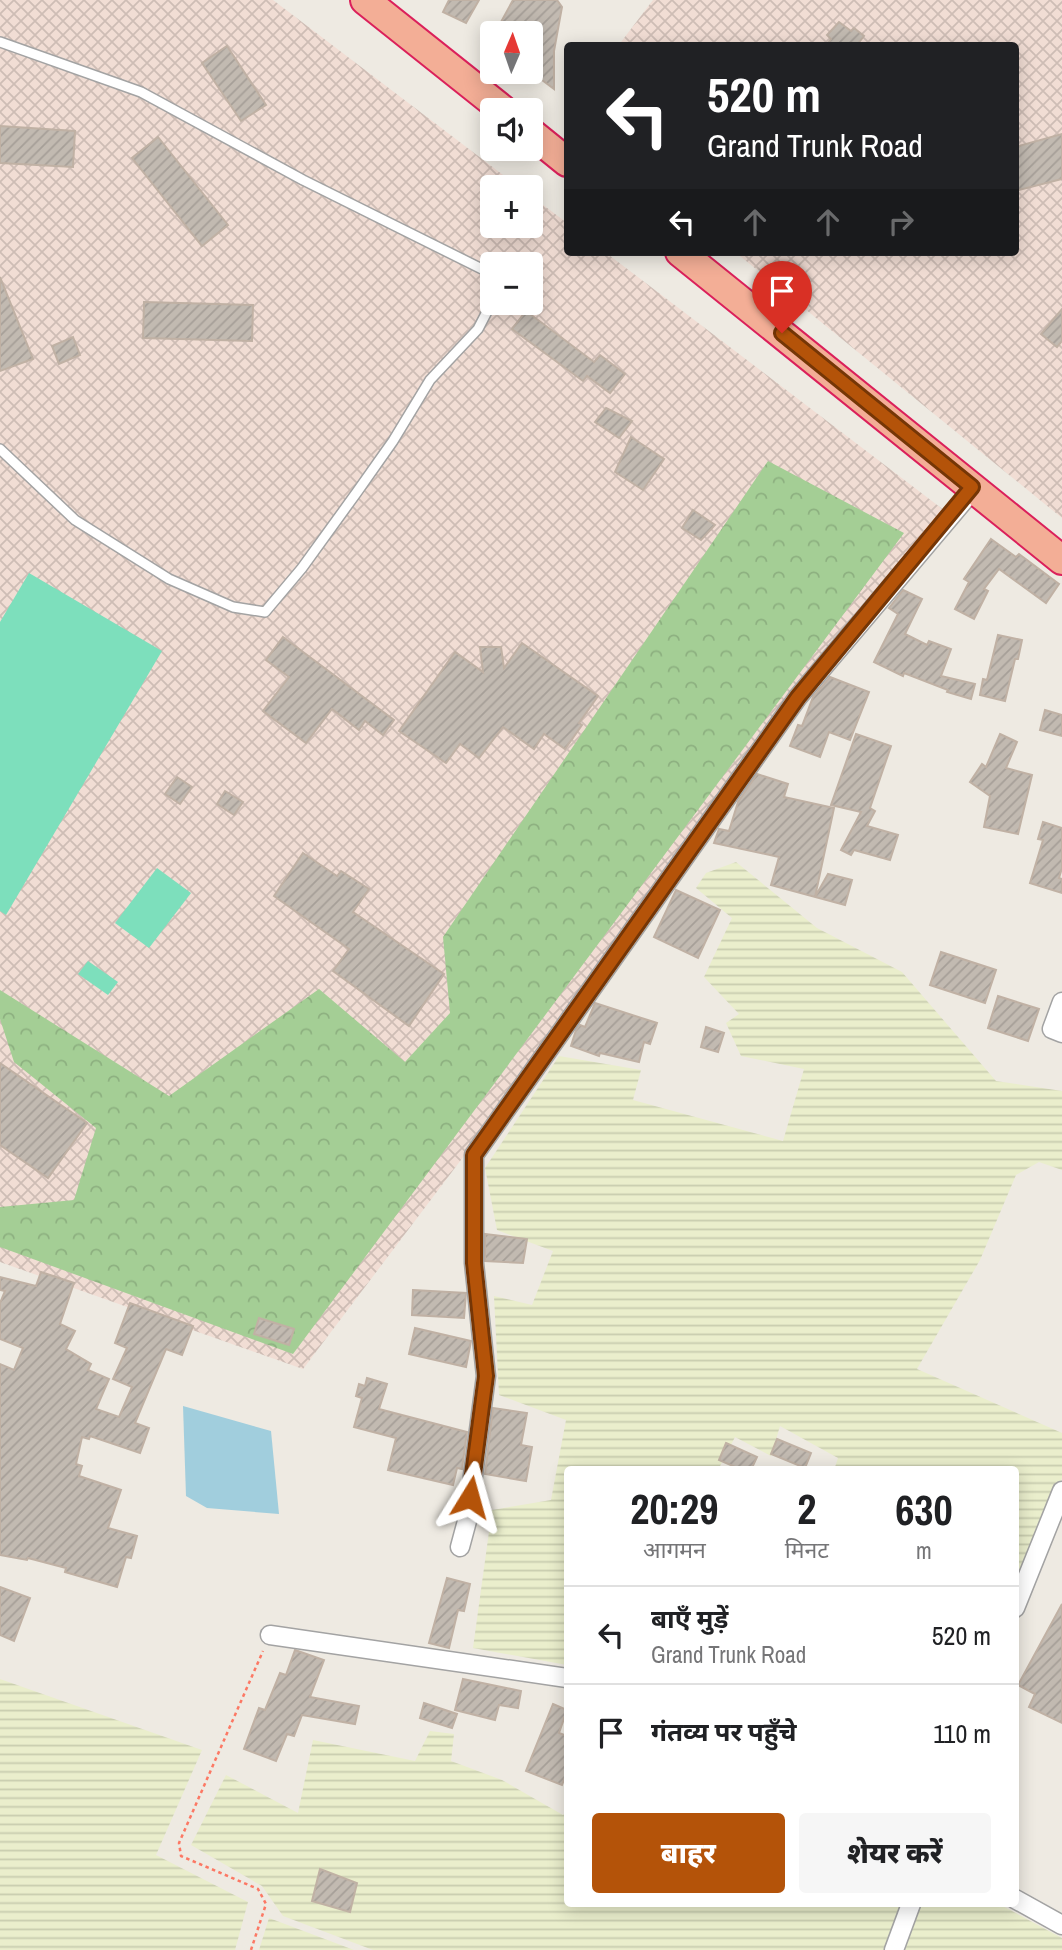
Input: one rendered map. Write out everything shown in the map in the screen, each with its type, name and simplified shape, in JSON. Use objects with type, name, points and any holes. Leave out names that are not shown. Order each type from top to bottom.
[{"type":"highway","points":[[365,0],[488,98]]},
{"type":"highway","points":[[543,143],[564,160]]},
{"type":"highway","points":[[685,256],[1062,560]]},
{"type":"street","points":[[460,1547],[467,1521],[486,1376],[474,1263],[474,1155],[798,697],[972,487]]},
{"type":"street","points":[[1062,1002],[1052,1030],[1062,1032]]},
{"type":"street","points":[[1019,1598],[1062,1491]]},
{"type":"street","points":[[270,1635],[564,1678]]},
{"type":"street","points":[[1019,1901],[1062,1925]]},
{"type":"street","points":[[894,1950],[910,1907]]},
{"type":"lane","points":[[0,42],[141,92],[303,180],[480,268]]},
{"type":"lane","points":[[0,449],[75,520],[169,579],[233,607],[265,612],[302,568],[357,492],[393,441],[430,380],[478,328],[485,315]]},
{"type":"path","points":[[251,1950],[266,1904],[258,1889],[181,1856],[179,1843],[270,1635]]},
{"type":"shaded area","points":[[0,0],[273,0],[480,157],[480,161],[485,161],[503,175],[480,175],[480,238],[543,238],[543,205],[564,221],[564,256],[610,256],[949,514],[303,1369],[0,1262]]},
{"type":"shaded area","points":[[653,0],[1062,0],[1062,518],[740,256],[1019,256],[1019,42],[621,42]]},
{"type":"green space","points":[[768,461],[904,533],[293,1354],[0,1247],[0,1207],[74,1200],[96,1128],[14,1062],[0,1019],[0,990],[169,1096],[319,989],[405,1062],[450,1013],[443,937]]},
{"type":"green space","points":[[29,573],[162,651],[6,915],[0,911],[0,622]]},
{"type":"green space","points":[[736,862],[817,928],[902,972],[996,1081],[1062,1091],[1062,1170],[1039,1162],[1016,1175],[980,1260],[917,1369],[1062,1433],[1062,1478],[1019,1595],[1019,1466],[835,1466],[838,1458],[780,1426],[771,1456],[735,1437],[720,1466],[564,1466],[564,1664],[473,1648],[492,1510],[551,1500],[566,1420],[499,1395],[494,1296],[532,1305],[553,1251],[497,1230],[485,1168],[559,1056],[641,1070],[633,1100],[783,1141],[804,1069],[741,1056],[726,1023],[739,1014],[704,977],[732,918],[696,888],[706,873]]},
{"type":"green space","points":[[157,868],[191,893],[149,948],[115,923]]},
{"type":"green space","points":[[88,961],[118,982],[108,995],[78,974]]},
{"type":"green space","points":[[0,1679],[202,1750],[156,1855],[248,1902],[235,1950],[0,1950]]},
{"type":"green space","points":[[430,1731],[454,1734],[451,1761],[502,1780],[564,1814],[564,1907],[903,1907],[886,1950],[373,1950],[283,1916],[262,1886],[191,1845],[226,1775],[298,1813],[313,1740],[415,1761]]},
{"type":"green space","points":[[920,1907],[1005,1907],[1062,1938],[1062,1950],[905,1950]]},
{"type":"green space","points":[[269,1918],[354,1950],[259,1950]]},
{"type":"water","points":[[183,1406],[271,1431],[279,1514],[207,1508],[186,1496]]},
{"type":"building","points":[[449,0],[479,0],[466,23],[443,12]]},
{"type":"building","points":[[513,0],[557,0],[562,7],[554,51],[554,89],[543,81],[543,21],[502,21]]},
{"type":"building","points":[[839,22],[864,36],[859,42],[829,42],[831,39],[827,35]]},
{"type":"building","points":[[227,46],[266,105],[241,121],[202,63]]},
{"type":"building","points":[[0,126],[75,131],[73,167],[0,163]]},
{"type":"building","points":[[1062,134],[1062,179],[1019,190],[1019,146]]},
{"type":"building","points":[[158,137],[228,225],[202,246],[132,158]]},
{"type":"building","points":[[0,277],[33,359],[0,371]]},
{"type":"building","points":[[144,302],[253,305],[252,341],[143,338]]},
{"type":"building","points":[[1062,309],[1062,341],[1057,347],[1041,334]]},
{"type":"building","points":[[523,315],[531,315],[594,362],[600,355],[625,374],[610,393],[587,376],[583,381],[512,329]]},
{"type":"building","points":[[73,337],[80,355],[59,364],[52,346]]},
{"type":"building","points":[[606,408],[632,421],[619,438],[595,422]]},
{"type":"building","points":[[631,437],[664,459],[643,490],[615,472]]},
{"type":"building","points":[[693,510],[715,525],[701,540],[682,528]]},
{"type":"building","points":[[991,539],[1016,557],[1019,554],[1059,584],[1046,603],[999,569],[984,589],[988,591],[974,619],[955,609],[969,582],[964,579]]},
{"type":"building","points":[[903,590],[922,599],[905,634],[927,645],[929,641],[951,649],[941,676],[975,684],[971,699],[947,692],[948,690],[904,673],[903,676],[874,662],[898,614],[889,608]]},
{"type":"building","points":[[998,635],[1022,640],[1005,701],[980,695],[983,679],[987,680]]},
{"type":"building","points":[[283,637],[394,720],[383,735],[365,721],[359,730],[332,709],[306,743],[263,711],[289,677],[266,660]]},
{"type":"building","points":[[522,643],[598,696],[565,749],[544,734],[534,749],[503,727],[479,758],[460,744],[446,763],[399,731],[455,652],[483,672],[480,647],[501,647],[504,668]]},
{"type":"building","points":[[830,677],[869,692],[850,740],[829,732],[820,757],[790,746],[798,725],[802,726],[813,697]]},
{"type":"building","points":[[1045,710],[1062,715],[1062,736],[1040,730]]},
{"type":"building","points":[[856,734],[891,746],[870,808],[875,811],[867,826],[898,835],[890,860],[854,850],[851,855],[841,850],[861,812],[831,805]]},
{"type":"building","points":[[1000,734],[1017,742],[1006,768],[1032,775],[1018,834],[984,827],[990,796],[970,782],[982,764],[986,767]]},
{"type":"building","points":[[757,774],[788,784],[784,797],[834,808],[815,897],[771,885],[779,857],[714,843],[719,829],[729,831],[738,802]]},
{"type":"building","points":[[177,777],[192,787],[180,804],[165,794]]},
{"type":"building","points":[[225,791],[243,802],[234,815],[217,804]]},
{"type":"building","points":[[1043,822],[1062,828],[1062,868],[1059,878],[1062,879],[1062,893],[1030,883],[1043,840],[1038,839]]},
{"type":"building","points":[[303,853],[337,876],[341,871],[369,889],[353,912],[444,974],[409,1026],[333,971],[349,949],[274,896]]},
{"type":"building","points":[[828,874],[852,880],[845,905],[815,897]]},
{"type":"building","points":[[676,890],[720,910],[698,958],[654,937]]},
{"type":"building","points":[[941,952],[996,970],[985,1003],[930,985]]},
{"type":"building","points":[[998,996],[1039,1009],[1028,1041],[988,1028]]},
{"type":"building","points":[[595,1003],[657,1023],[650,1044],[644,1042],[639,1062],[600,1053],[599,1056],[571,1046],[576,1030],[580,1025],[585,1027]]},
{"type":"building","points":[[706,1027],[724,1033],[718,1052],[701,1047]]},
{"type":"building","points":[[0,1063],[87,1123],[48,1178],[0,1145]]},
{"type":"building","points":[[485,1234],[527,1239],[523,1263],[485,1261]]},
{"type":"building","points":[[41,1272],[74,1283],[60,1324],[75,1331],[66,1349],[91,1364],[88,1370],[109,1379],[96,1409],[119,1417],[132,1387],[113,1379],[127,1348],[115,1343],[130,1303],[193,1326],[182,1355],[166,1349],[135,1423],[149,1428],[140,1453],[90,1436],[89,1439],[82,1437],[76,1464],[82,1466],[79,1476],[121,1490],[108,1528],[137,1536],[131,1558],[126,1557],[117,1587],[65,1572],[66,1568],[28,1558],[0,1555],[0,1364],[14,1370],[23,1348],[0,1339],[0,1303],[5,1291],[0,1290],[0,1277],[36,1286]]},
{"type":"building","points":[[413,1290],[466,1293],[464,1318],[412,1315]]},
{"type":"building","points":[[259,1318],[294,1329],[289,1345],[254,1334]]},
{"type":"building","points":[[415,1328],[471,1341],[466,1367],[409,1354]]},
{"type":"building","points":[[367,1378],[387,1384],[379,1409],[467,1432],[462,1469],[457,1468],[453,1485],[388,1470],[396,1438],[354,1427],[362,1398],[356,1396],[359,1384],[365,1386]]},
{"type":"building","points":[[493,1408],[527,1413],[521,1445],[532,1447],[526,1481],[485,1474]]},
{"type":"building","points":[[777,1439],[811,1453],[806,1466],[771,1454]]},
{"type":"building","points":[[726,1443],[757,1457],[753,1466],[733,1466],[719,1460]]},
{"type":"building","points":[[447,1578],[470,1584],[464,1611],[458,1610],[449,1648],[429,1643]]},
{"type":"building","points":[[0,1587],[30,1598],[14,1641],[0,1635]]},
{"type":"building","points":[[1062,1604],[1062,1723],[1029,1707],[1035,1694],[1019,1683]]},
{"type":"building","points":[[295,1650],[324,1660],[310,1697],[359,1706],[355,1724],[302,1715],[294,1736],[287,1734],[276,1761],[244,1749],[259,1708],[265,1710],[280,1673],[286,1675]]},
{"type":"building","points":[[463,1679],[521,1691],[518,1708],[499,1705],[495,1720],[455,1710]]},
{"type":"building","points":[[424,1703],[457,1714],[452,1728],[420,1718]]},
{"type":"building","points":[[553,1704],[564,1709],[559,1733],[564,1735],[562,1785],[526,1771]]},
{"type":"building","points":[[320,1869],[357,1883],[350,1912],[312,1901]]},
{"type":"route","points":[[470,1497],[486,1376],[474,1263],[474,1155],[798,697],[966,498],[972,487],[782,333]]}]
